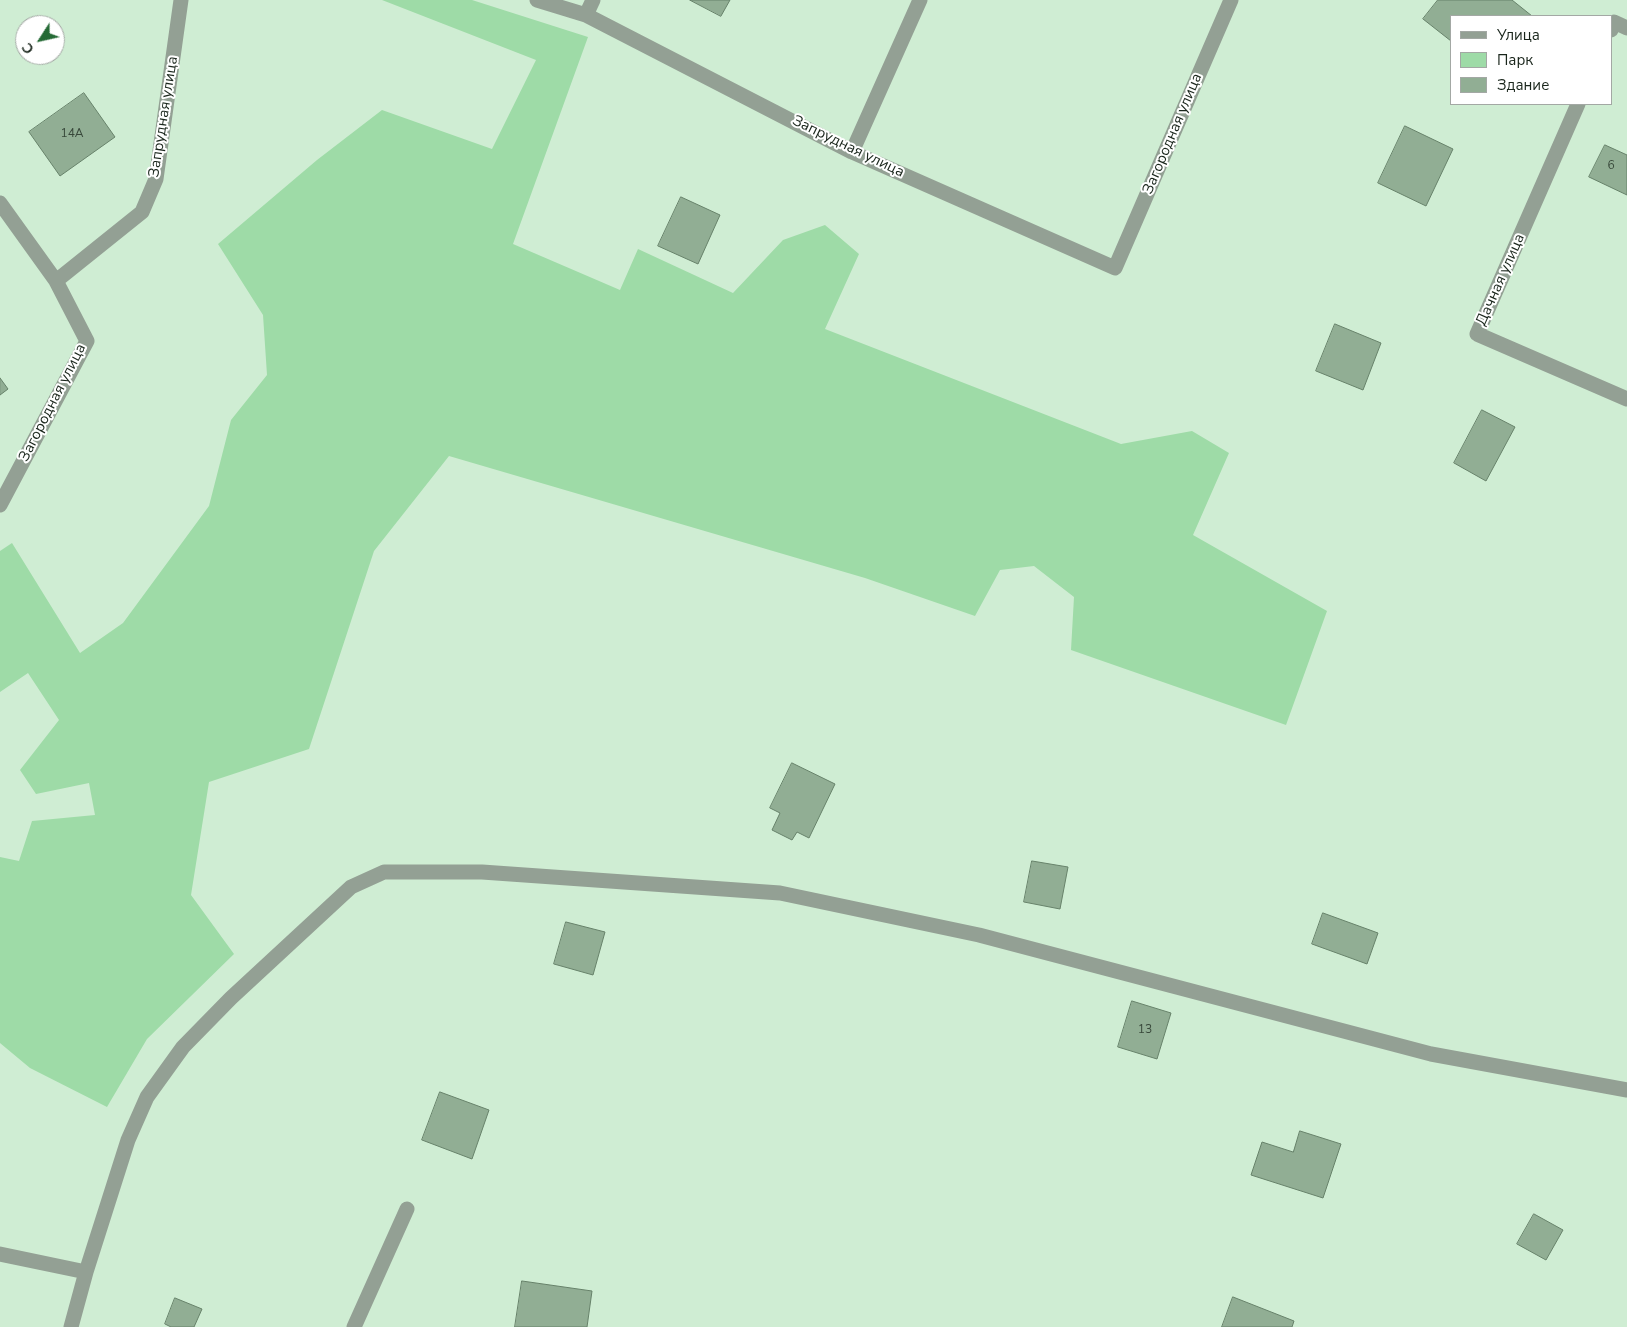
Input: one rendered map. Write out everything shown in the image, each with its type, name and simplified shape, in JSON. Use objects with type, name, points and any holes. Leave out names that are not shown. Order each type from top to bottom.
[{"type":"street","name":"Запрудная улица","points":[[56,281],[142,212],[156,179],[181,0]]},
{"type":"street","name":"Запрудная улица","points":[[536,0],[586,15],[852,152],[1115,268]]},
{"type":"street","points":[[586,15],[593,0]]},
{"type":"street","points":[[852,152],[920,0]]},
{"type":"street","name":"Загородная улица","points":[[1115,268],[1231,0]]},
{"type":"street","name":"Дачная улица","points":[[1578,105],[1477,334],[1627,399]]},
{"type":"street","name":"Загородная улица","points":[[0,203],[56,281],[87,341],[0,504]]},
{"type":"street","points":[[71,1327],[86,1272],[128,1140],[147,1097],[183,1047],[231,998],[351,887],[384,872],[482,872],[780,893],[979,935],[1431,1054],[1627,1090]]},
{"type":"street","points":[[354,1327],[407,1209]]},
{"type":"street","points":[[0,1254],[86,1272]]},
{"type":"green space","points":[[382,0],[472,0],[588,37],[513,244],[620,290],[638,249],[733,293],[783,240],[825,225],[859,254],[825,329],[1121,444],[1192,431],[1229,453],[1193,535],[1327,611],[1286,725],[1071,650],[1074,597],[1034,566],[1000,570],[975,616],[865,578],[449,456],[374,551],[309,749],[209,782],[191,895],[234,954],[147,1039],[107,1107],[30,1068],[0,1043],[0,857],[19,861],[32,821],[95,815],[89,783],[36,794],[20,770],[59,720],[28,673],[0,692],[0,551],[12,543],[80,653],[123,623],[209,506],[231,420],[267,375],[263,315],[218,244],[317,160],[382,110],[492,149],[536,60]]},
{"type":"building","points":[[690,0],[730,0],[721,16]]},
{"type":"building","points":[[1438,0],[1512,0],[1531,15],[1450,15],[1450,40],[1423,19]]},
{"type":"building","points":[[84,93],[115,137],[60,176],[29,132]]},
{"type":"building","points":[[1405,126],[1453,149],[1426,206],[1378,183]]},
{"type":"building","points":[[1605,145],[1627,155],[1627,195],[1589,177]]},
{"type":"building","points":[[681,197],[720,215],[698,264],[658,246]]},
{"type":"building","points":[[1335,324],[1381,343],[1363,390],[1316,371]]},
{"type":"building","points":[[0,378],[8,389],[0,395]]},
{"type":"building","points":[[1482,410],[1515,427],[1486,481],[1454,463]]},
{"type":"building","points":[[792,763],[835,784],[809,838],[797,832],[792,840],[772,830],[780,813],[770,808]]},
{"type":"building","points":[[1032,861],[1068,867],[1060,909],[1024,902]]},
{"type":"building","points":[[1323,913],[1378,933],[1367,964],[1312,944]]},
{"type":"building","points":[[566,922],[605,932],[593,975],[554,964]]},
{"type":"building","points":[[1132,1001],[1171,1013],[1157,1059],[1118,1047]]},
{"type":"building","points":[[440,1092],[489,1110],[472,1159],[422,1140]]},
{"type":"building","points":[[1300,1131],[1341,1144],[1323,1198],[1251,1175],[1262,1142],[1293,1152]]},
{"type":"building","points":[[1534,1214],[1563,1230],[1546,1260],[1517,1244]]},
{"type":"building","points":[[522,1281],[592,1291],[587,1327],[515,1327]]},
{"type":"building","points":[[1233,1297],[1294,1321],[1292,1327],[1222,1327]]},
{"type":"building","points":[[175,1298],[202,1309],[194,1327],[171,1327],[165,1324]]}]
